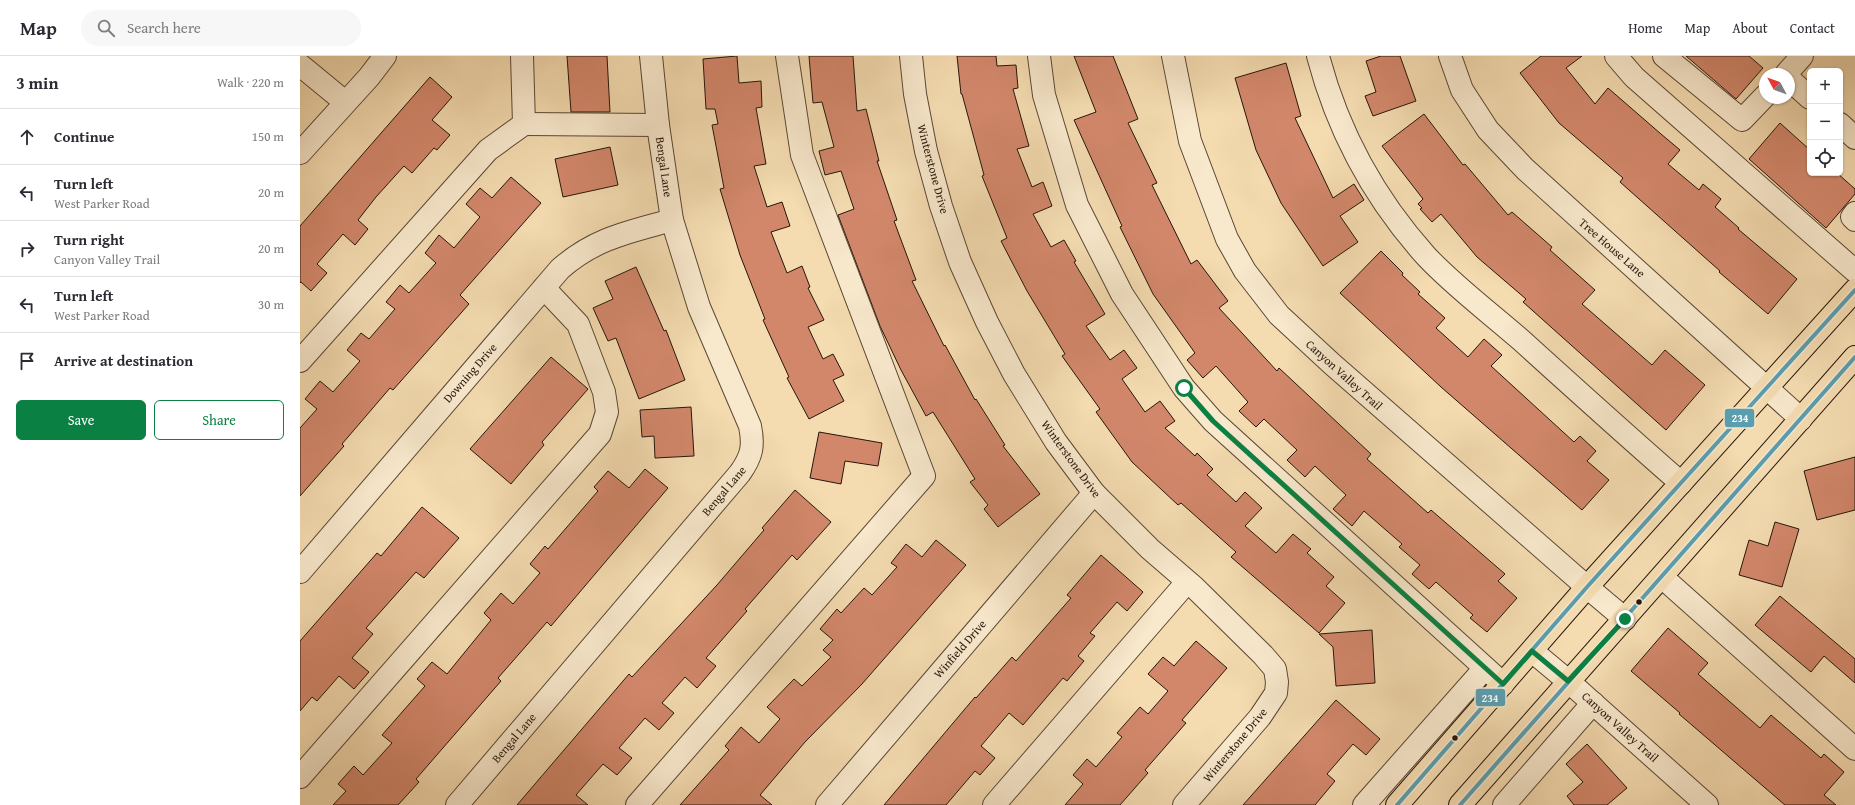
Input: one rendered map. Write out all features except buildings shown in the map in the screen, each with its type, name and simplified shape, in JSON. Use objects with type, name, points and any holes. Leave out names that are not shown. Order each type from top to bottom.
[{"type":"main road","points":[[1397,805],[1587,588],[1855,290]]},
{"type":"main road","points":[[1460,805],[1855,357]]},
{"type":"street","points":[[300,153],[369,77],[385,56]]},
{"type":"street","points":[[522,56],[524,124]]},
{"type":"street","name":"Bengal Lane","points":[[457,805],[740,473],[747,463],[751,452],[752,440],[750,426],[699,307],[672,220],[658,125],[651,56]]},
{"type":"street","points":[[637,805],[924,476],[802,155],[787,56]]},
{"type":"street","name":"Winterstone Drive","points":[[911,56],[915,94],[926,151],[960,262],[987,322],[1014,374],[1056,442],[1094,493],[1150,549],[1187,582],[1263,655],[1275,669],[1277,682],[1276,693],[1260,717],[1184,805]]},
{"type":"street","points":[[1039,56],[1044,95],[1078,205],[1122,294],[1184,388],[1213,421],[1503,684]]},
{"type":"street","name":"Canyon Valley Trail","points":[[1173,56],[1190,141],[1208,193],[1227,238],[1245,271],[1279,315],[1332,364],[1587,588],[1625,619]]},
{"type":"street","points":[[1318,56],[1327,92],[1350,146],[1365,174],[1392,214],[1426,256],[1467,295],[1515,335],[1681,483]]},
{"type":"street","name":"Tree House Lane","points":[[1450,56],[1462,90],[1488,130],[1525,169],[1801,419]]},
{"type":"street","points":[[1616,56],[1634,77],[1855,271]]},
{"type":"street","points":[[1664,56],[1742,120],[1759,102]]},
{"type":"street","points":[[1791,68],[1802,56]]},
{"type":"street","points":[[300,65],[345,102]]},
{"type":"street","points":[[1795,84],[1807,95]]},
{"type":"street","points":[[300,361],[488,150],[524,124],[658,125]]},
{"type":"street","points":[[1843,127],[1855,138]]},
{"type":"street","points":[[1855,213],[1852,217],[1855,220]]},
{"type":"street","name":"Downing Drive","points":[[300,572],[560,269],[575,256],[591,246],[627,232],[672,220]]},
{"type":"street","points":[[300,777],[600,434],[607,412],[604,392],[578,324],[544,288]]},
{"type":"street","name":"Winfield Drive","points":[[827,805],[1094,493]]},
{"type":"street","points":[[1662,577],[1855,749]]},
{"type":"street","points":[[994,805],[1187,582]]},
{"type":"street","name":"Canyon Valley Trail","points":[[1532,651],[1593,703],[1697,802]]},
{"type":"street","points":[[1364,805],[1485,668]]},
{"type":"street","points":[[1504,805],[1593,703]]},
{"type":"transit line","name":"234","points":[[1397,805],[1587,587],[1855,290]]},
{"type":"transit line","name":"234","points":[[1460,805],[1855,357]]},
{"type":"route","points":[[1184,388],[1213,421],[1503,684],[1532,651],[1568,681],[1625,619]]}]
